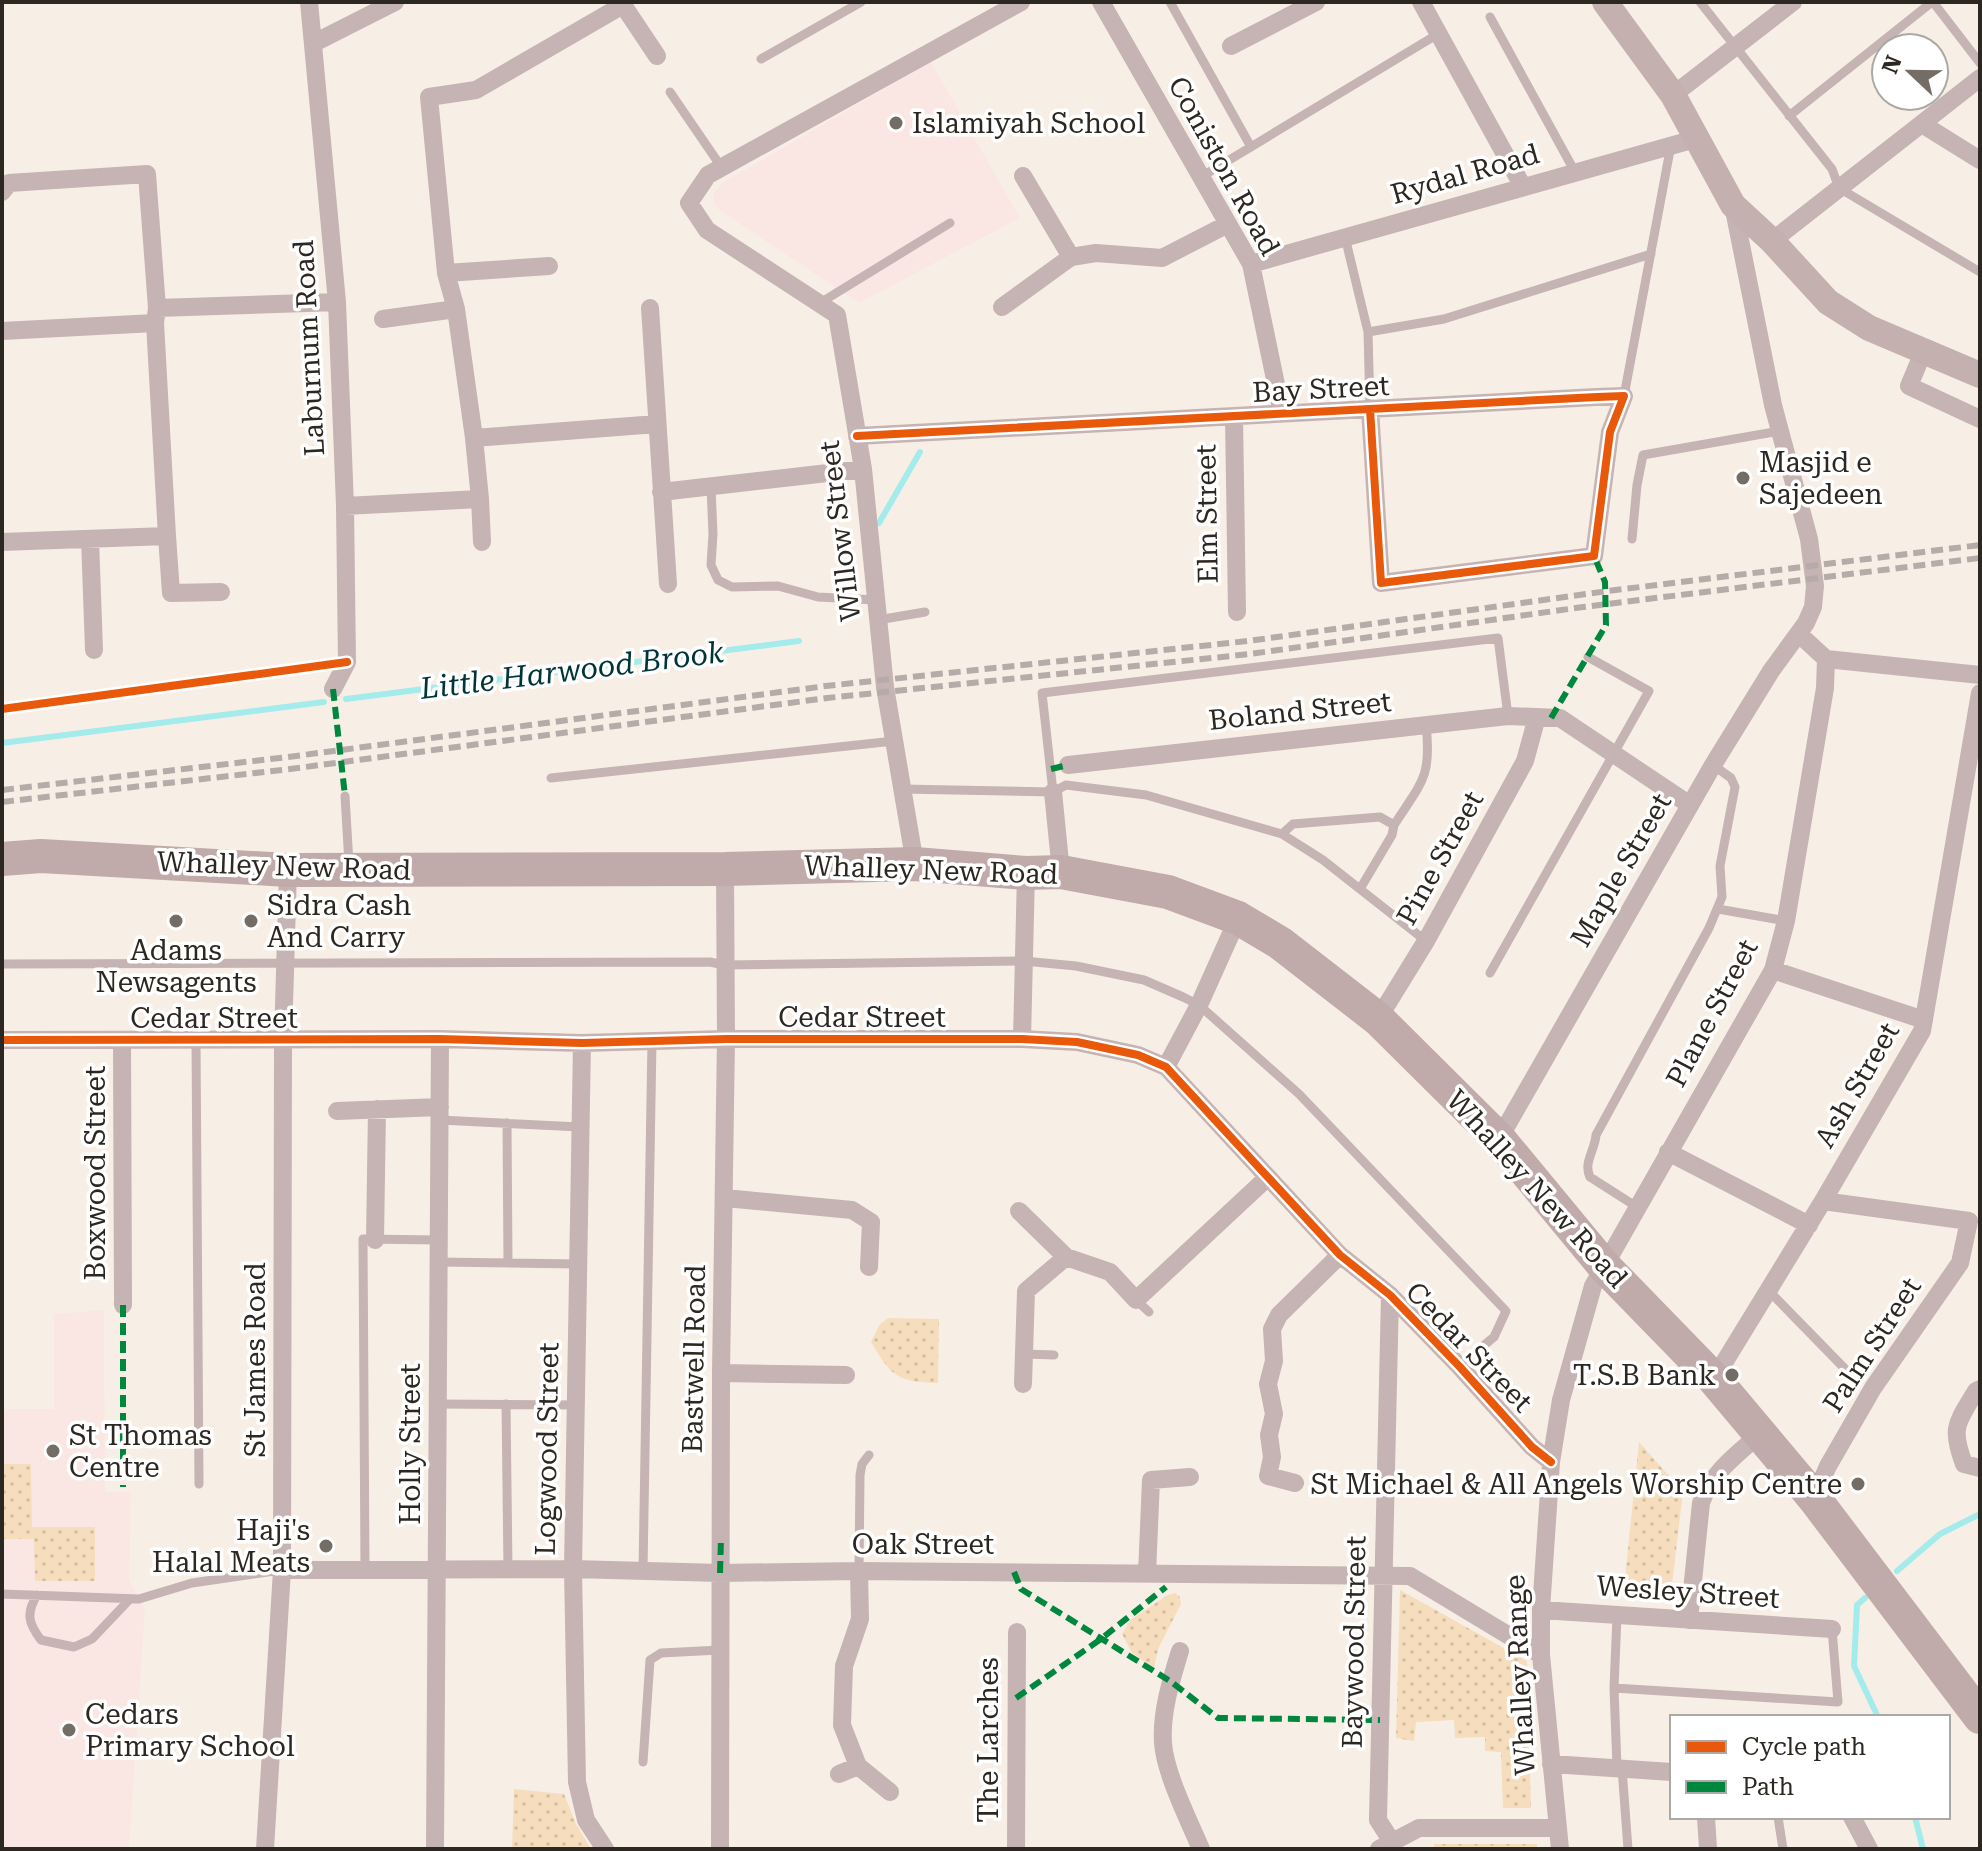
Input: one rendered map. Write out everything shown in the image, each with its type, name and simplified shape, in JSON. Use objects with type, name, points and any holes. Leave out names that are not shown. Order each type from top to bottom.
[{"type":"highway","name":"Whalley New Road","points":[[2,859],[41,856],[288,870],[725,869],[915,864],[1026,873],[1061,872],[1168,892],[1238,918],[1280,943],[1378,1019],[1499,1139],[1604,1266],[1714,1379],[1814,1498],[1980,1717]]},
{"type":"street","name":"Laburnum Road","points":[[309,2],[337,302],[345,506],[347,662],[333,689]]},
{"type":"street","points":[[314,43],[395,2]]},
{"type":"street","points":[[715,171],[1021,2]]},
{"type":"street","name":"Coniston Road","points":[[1101,2],[1251,264],[1282,413]]},
{"type":"street","points":[[1231,46],[1316,2]]},
{"type":"street","points":[[1421,2],[1523,187]]},
{"type":"street","points":[[1605,2],[1673,95],[1683,142],[1733,205],[1772,241],[1828,302],[1869,328],[1980,375]]},
{"type":"street","points":[[1673,95],[1793,2]]},
{"type":"street","points":[[482,542],[474,438],[456,309],[446,273],[429,97],[476,90],[622,4],[657,56]]},
{"type":"street","points":[[1772,241],[1980,78]]},
{"type":"street","points":[[1922,124],[1980,160]]},
{"type":"street","name":"Rydal Road","points":[[1251,264],[1683,142]]},
{"type":"street","name":"Willow Street","points":[[715,171],[689,203],[707,230],[837,315],[863,469],[878,620],[915,864]]},
{"type":"street","points":[[2,192],[9,183],[147,174],[171,593],[221,592]]},
{"type":"street","points":[[1023,176],[1071,257]]},
{"type":"street","name":"Maple Street","points":[[1499,1139],[1713,765],[1771,671],[1799,634],[1813,607],[1815,586],[1809,539],[1780,431],[1733,205]]},
{"type":"street","points":[[1002,307],[1071,257],[1096,253],[1162,258],[1228,224]]},
{"type":"street","points":[[446,273],[549,266]]},
{"type":"street","points":[[2,331],[156,315],[337,302]]},
{"type":"street","points":[[650,308],[668,584]]},
{"type":"street","points":[[383,319],[456,309]]},
{"type":"street","points":[[1924,350],[1909,386],[1980,419]]},
{"type":"street","points":[[1370,409],[1381,583],[1594,556],[1610,432],[1624,396]]},
{"type":"street","name":"Bay Street","points":[[857,436],[1624,396]]},
{"type":"street","name":"Elm Street","points":[[1234,416],[1237,612]]},
{"type":"street","points":[[474,438],[657,424]]},
{"type":"street","points":[[661,492],[863,469]]},
{"type":"street","points":[[345,506],[480,499]]},
{"type":"street","points":[[2,542],[167,536]]},
{"type":"street","points":[[90,539],[94,650]]},
{"type":"street","points":[[1799,634],[1826,659],[1980,675]]},
{"type":"street","name":"Plane Street","points":[[1604,1266],[1773,970],[1786,921],[1825,688],[1826,659]]},
{"type":"street","name":"Ash Street","points":[[1714,1379],[1809,1225],[1922,1031],[1980,693]]},
{"type":"street","name":"Boland Street","points":[[1068,765],[1508,716],[1560,718],[1690,805]]},
{"type":"street","name":"Pine Street","points":[[1378,1019],[1426,941],[1525,761],[1537,717]]},
{"type":"street","points":[[1053,792],[1061,872]]},
{"type":"street","name":"Bastwell Road","points":[[720,1849],[725,869]]},
{"type":"street","name":"St James Road","points":[[265,1849],[282,1570],[283,1039],[288,870]]},
{"type":"street","points":[[1022,1039],[1026,873]]},
{"type":"street","points":[[1166,1067],[1199,1005],[1238,918]]},
{"type":"street","points":[[1773,970],[1924,1020]]},
{"type":"street","name":"Cedar Street","points":[[2,1040],[440,1039],[582,1043],[726,1039],[1022,1039],[1077,1042],[1138,1055],[1166,1067],[1340,1255],[1390,1295],[1532,1447],[1551,1462]]},
{"type":"street","name":"Holly Street","points":[[435,1849],[440,1039]]},
{"type":"street","name":"Boxwood Street","points":[[122,1041],[123,1305]]},
{"type":"street","name":"Logwood Street","points":[[582,1043],[573,1569],[577,1782],[586,1820],[605,1849]]},
{"type":"street","points":[[337,1111],[377,1109],[440,1113]]},
{"type":"street","points":[[375,1240],[377,1109]]},
{"type":"street","points":[[1668,1152],[1809,1225]]},
{"type":"street","points":[[1019,1211],[1066,1257],[1110,1272],[1142,1306],[1268,1177]]},
{"type":"street","points":[[725,1198],[852,1210],[871,1222],[869,1267]]},
{"type":"street","name":"Palm Street","points":[[1814,1498],[1828,1466],[1873,1388],[1960,1263],[1969,1221],[1823,1201]]},
{"type":"street","points":[[1295,1483],[1268,1476],[1272,1457],[1269,1435],[1274,1414],[1268,1384],[1274,1361],[1272,1329],[1279,1315],[1340,1255]]},
{"type":"street","points":[[1023,1384],[1026,1291],[1066,1257]]},
{"type":"street","name":"Whalley Range","points":[[1560,1849],[1541,1655],[1551,1462],[1561,1400],[1593,1286],[1604,1266]]},
{"type":"street","name":"Baywood Street","points":[[1385,1846],[1378,1820],[1390,1295]]},
{"type":"street","points":[[721,1373],[846,1375]]},
{"type":"street","points":[[1980,1389],[1957,1422],[1955,1440],[1964,1464],[1980,1468]]},
{"type":"street","points":[[1689,1620],[1701,1503],[1707,1485],[1760,1434]]},
{"type":"street","points":[[1147,1574],[1151,1480],[1190,1477]]},
{"type":"street","name":"Oak Street","points":[[282,1570],[573,1569],[720,1573],[859,1571],[1410,1576],[1541,1655]]},
{"type":"street","points":[[859,1571],[860,1619],[844,1666],[842,1725],[858,1766],[890,1792]]},
{"type":"street","name":"Wesley Street","points":[[1541,1610],[1832,1629]]},
{"type":"street","name":"The Larches","points":[[1016,1849],[1017,1632]]},
{"type":"street","points":[[1180,1651],[1164,1712],[1163,1745],[1181,1804],[1201,1849]]},
{"type":"street","points":[[1551,1764],[1670,1772]]},
{"type":"street","points":[[839,1774],[858,1766]]},
{"type":"street","points":[[1706,1819],[1708,1849]]},
{"type":"street","points":[[1853,1819],[1869,1849]]},
{"type":"street","points":[[1385,1846],[1419,1828],[1558,1828]]},
{"type":"lane","points":[[761,59],[861,2]]},
{"type":"lane","points":[[1170,2],[1251,147]]},
{"type":"lane","points":[[1700,2],[1832,169],[1839,188],[1980,272]]},
{"type":"lane","points":[[1789,116],[1933,2],[1980,63]]},
{"type":"lane","points":[[1490,17],[1575,172]]},
{"type":"lane","points":[[1201,177],[1438,34]]},
{"type":"lane","points":[[670,92],[715,171]]},
{"type":"lane","points":[[1624,396],[1651,254],[1683,142]]},
{"type":"lane","points":[[820,304],[950,223]]},
{"type":"lane","points":[[1345,237],[1368,332],[1370,409]]},
{"type":"lane","points":[[1368,332],[1444,319],[1651,254]]},
{"type":"lane","points":[[1632,539],[1643,455],[1780,431]]},
{"type":"lane","points":[[711,487],[711,565],[718,580],[732,587],[778,586],[818,597],[876,600]]},
{"type":"lane","points":[[878,620],[925,612]]},
{"type":"lane","points":[[1053,792],[1042,693],[1498,638],[1508,716]]},
{"type":"lane","points":[[1490,973],[1649,691],[1588,657]]},
{"type":"lane","points":[[1360,889],[1392,835],[1394,825],[1427,774],[1429,748],[1426,725]]},
{"type":"lane","points":[[551,778],[894,741]]},
{"type":"lane","points":[[1637,1207],[1590,1177],[1588,1161],[1596,1135],[1718,909],[1722,891],[1718,876],[1735,787],[1731,778],[1713,765]]},
{"type":"lane","points":[[902,789],[1053,792],[1066,785],[1146,795],[1282,834],[1426,941]]},
{"type":"lane","points":[[345,796],[350,869]]},
{"type":"lane","points":[[1282,834],[1293,824],[1380,817],[1394,825]]},
{"type":"lane","points":[[1718,909],[1786,921]]},
{"type":"lane","points":[[2,964],[710,962],[724,965],[1024,961],[1076,966],[1144,980],[1199,1005],[1299,1094],[1506,1311],[1494,1337],[1459,1366]]},
{"type":"lane","points":[[196,1040],[199,1484]]},
{"type":"lane","points":[[643,1571],[652,1041]]},
{"type":"lane","points":[[440,1113],[507,1123],[581,1127]]},
{"type":"lane","points":[[507,1123],[508,1263]]},
{"type":"lane","points":[[365,1570],[363,1239],[439,1240]]},
{"type":"lane","points":[[439,1262],[578,1264]]},
{"type":"lane","points":[[1768,1290],[1850,1374]]},
{"type":"lane","points":[[1024,1354],[1054,1355]]},
{"type":"lane","points":[[438,1404],[576,1405]]},
{"type":"lane","points":[[506,1404],[508,1570]]},
{"type":"lane","points":[[859,1571],[860,1475],[862,1464],[869,1455]]},
{"type":"lane","points":[[2,1594],[139,1599],[192,1583],[282,1570]]},
{"type":"lane","points":[[37,1595],[28,1610],[30,1626],[41,1640],[74,1647],[92,1639],[130,1599]]},
{"type":"lane","points":[[1617,1616],[1614,1688],[1628,1849]]},
{"type":"lane","points":[[1614,1688],[1838,1702],[1832,1629]]},
{"type":"lane","points":[[643,1762],[650,1660],[661,1653],[720,1650]]},
{"type":"lane","points":[[1778,1819],[1783,1849]]},
{"type":"shaded area","name":"Islamiyah School","points":[[931,62],[1020,218],[859,303],[714,204],[713,194],[722,183]]},
{"type":"shaded area","points":[[104,1310],[105,1492],[131,1492],[129,1580],[145,1610],[129,1849],[2,1849],[2,1409],[54,1409],[54,1314]]},
{"type":"shaded area","points":[[888,1318],[939,1319],[938,1383],[904,1379],[884,1363],[871,1342],[880,1324]]},
{"type":"shaded area","points":[[1639,1442],[1683,1492],[1670,1601],[1623,1598]]},
{"type":"shaded area","points":[[2,1464],[31,1464],[32,1527],[95,1527],[95,1581],[35,1581],[34,1539],[2,1539]]},
{"type":"shaded area","points":[[1400,1590],[1527,1661],[1531,1808],[1503,1808],[1501,1752],[1485,1751],[1485,1737],[1455,1738],[1454,1720],[1416,1722],[1414,1741],[1396,1738]]},
{"type":"shaded area","points":[[1175,1593],[1180,1597],[1181,1604],[1158,1649],[1154,1668],[1132,1653],[1122,1634],[1130,1620]]},
{"type":"shaded area","points":[[514,1789],[564,1794],[576,1824],[591,1849],[512,1849]]},
{"type":"shaded area","points":[[1434,1844],[1537,1844],[1537,1849],[1434,1849]]},
{"type":"waterway","name":"Little Harwood Brook","points":[[879,523],[920,452]]},
{"type":"waterway","name":"Little Harwood Brook","points":[[346,699],[799,641]]},
{"type":"waterway","name":"Little Harwood Brook","points":[[2,743],[324,702]]},
{"type":"waterway","points":[[1897,1571],[1940,1534],[1980,1514]]},
{"type":"waterway","points":[[1865,1598],[1857,1605],[1854,1666],[1877,1715]]},
{"type":"waterway","points":[[1916,1819],[1923,1849]]},
{"type":"railway","points":[[2,790],[288,757],[826,686],[1248,641],[1608,591],[1980,545]]},
{"type":"railway","points":[[2,802],[290,769],[827,698],[1250,654],[1583,607],[1980,558]]},
{"type":"marked path","points":[[1551,718],[1606,625],[1605,582],[1594,556]]},
{"type":"marked path","points":[[333,689],[345,796]]},
{"type":"marked path","points":[[1051,769],[1068,765]]},
{"type":"marked path","points":[[123,1305],[123,1487]]},
{"type":"marked path","points":[[720,1573],[721,1538]]},
{"type":"marked path","points":[[1014,1572],[1021,1589],[1170,1681],[1218,1718],[1380,1720]]},
{"type":"marked path","points":[[1016,1698],[1101,1639],[1166,1587]]},
{"type":"cycle path","points":[[857,436],[1597,397],[1624,396],[1610,432],[1594,556],[1381,583],[1370,409]]},
{"type":"cycle path","points":[[2,709],[347,662]]},
{"type":"cycle path","points":[[2,1040],[440,1039],[582,1043],[726,1039],[1022,1039],[1077,1042],[1138,1055],[1166,1067],[1340,1255],[1390,1295],[1532,1447],[1551,1462]]},
{"type":"place","name":"Islamiyah School","points":[[896,123]]},
{"type":"place","name":"Masjid e Sajedeen","points":[[1743,478]]},
{"type":"place","name":"Adams Newsagents","points":[[176,921]]},
{"type":"place","name":"Sidra Cash And Carry","points":[[251,921]]},
{"type":"place","name":"T.S.B Bank","points":[[1732,1375]]},
{"type":"place","name":"St Thomas Centre","points":[[53,1451]]},
{"type":"place","name":"St Michael & All Angels Worship Centre","points":[[1858,1484]]},
{"type":"place","name":"Haji's Halal Meats","points":[[326,1546]]},
{"type":"place","name":"Cedars Primary School","points":[[69,1730]]}]
